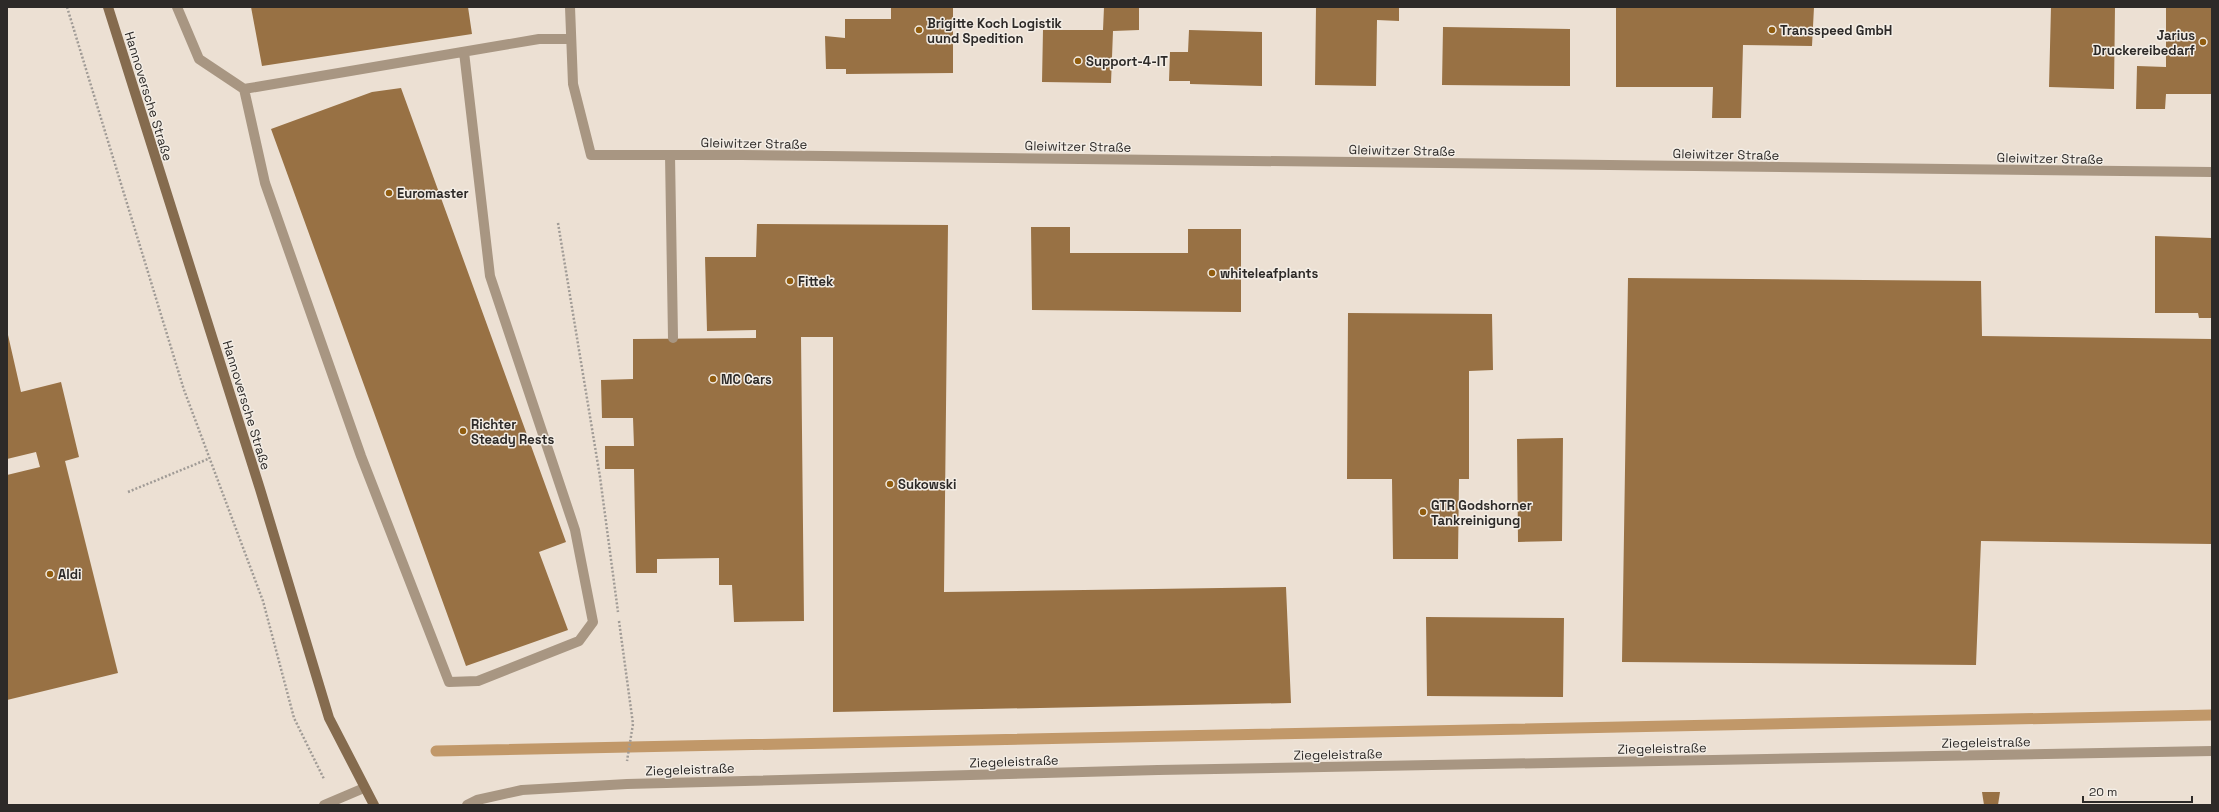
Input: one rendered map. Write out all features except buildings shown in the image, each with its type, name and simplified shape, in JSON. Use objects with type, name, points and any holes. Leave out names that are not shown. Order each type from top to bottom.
[{"type":"main road","name":"Hannoversche Straße","points":[[108,7],[257,482],[329,718],[374,805]]},
{"type":"street","points":[[177,7],[199,60],[244,89],[539,39],[570,39],[570,7]]},
{"type":"street","name":"Gleiwitzer Straße","points":[[570,39],[573,84],[591,155],[2212,172]]},
{"type":"street","points":[[244,89],[265,183],[361,456],[446,675],[449,682],[478,681],[579,641],[593,622],[575,530],[490,276],[464,52]]},
{"type":"street","points":[[670,155],[673,338]]},
{"type":"street","name":"Ziegeleistraße","points":[[467,805],[477,800],[522,790],[604,785],[1158,770],[2212,751]]},
{"type":"street","points":[[324,805],[364,788]]},
{"type":"path","points":[[67,7],[184,390],[208,459],[234,520],[263,601],[294,718],[334,801]]},
{"type":"path","points":[[558,223],[600,477],[633,724],[627,764]]},
{"type":"path","points":[[128,492],[208,459]]},
{"type":"shaded area","points":[[7,7],[2212,7],[2212,805],[7,805]]},
{"type":"waterway","points":[[436,751],[2212,715]]},
{"type":"place","name":"Brigitte Koch Logistik uund Spedition","points":[[919,30]]},
{"type":"place","name":"Transspeed GmbH","points":[[1772,30]]},
{"type":"place","name":"Jarius Druckereibedarf","points":[[2203,42]]},
{"type":"place","name":"Support-4-IT","points":[[1078,61]]},
{"type":"place","name":"Euromaster","points":[[389,193]]},
{"type":"place","name":"whiteleafplants","points":[[1212,273]]},
{"type":"place","name":"Fittek","points":[[790,281]]},
{"type":"place","name":"MC Cars","points":[[713,379]]},
{"type":"place","name":"Richter Steady Rests","points":[[463,431]]},
{"type":"place","name":"Sukowski","points":[[890,484]]},
{"type":"place","name":"GTR Godshorner Tankreinigung","points":[[1423,512]]},
{"type":"place","name":"Aldi","points":[[50,574]]}]
